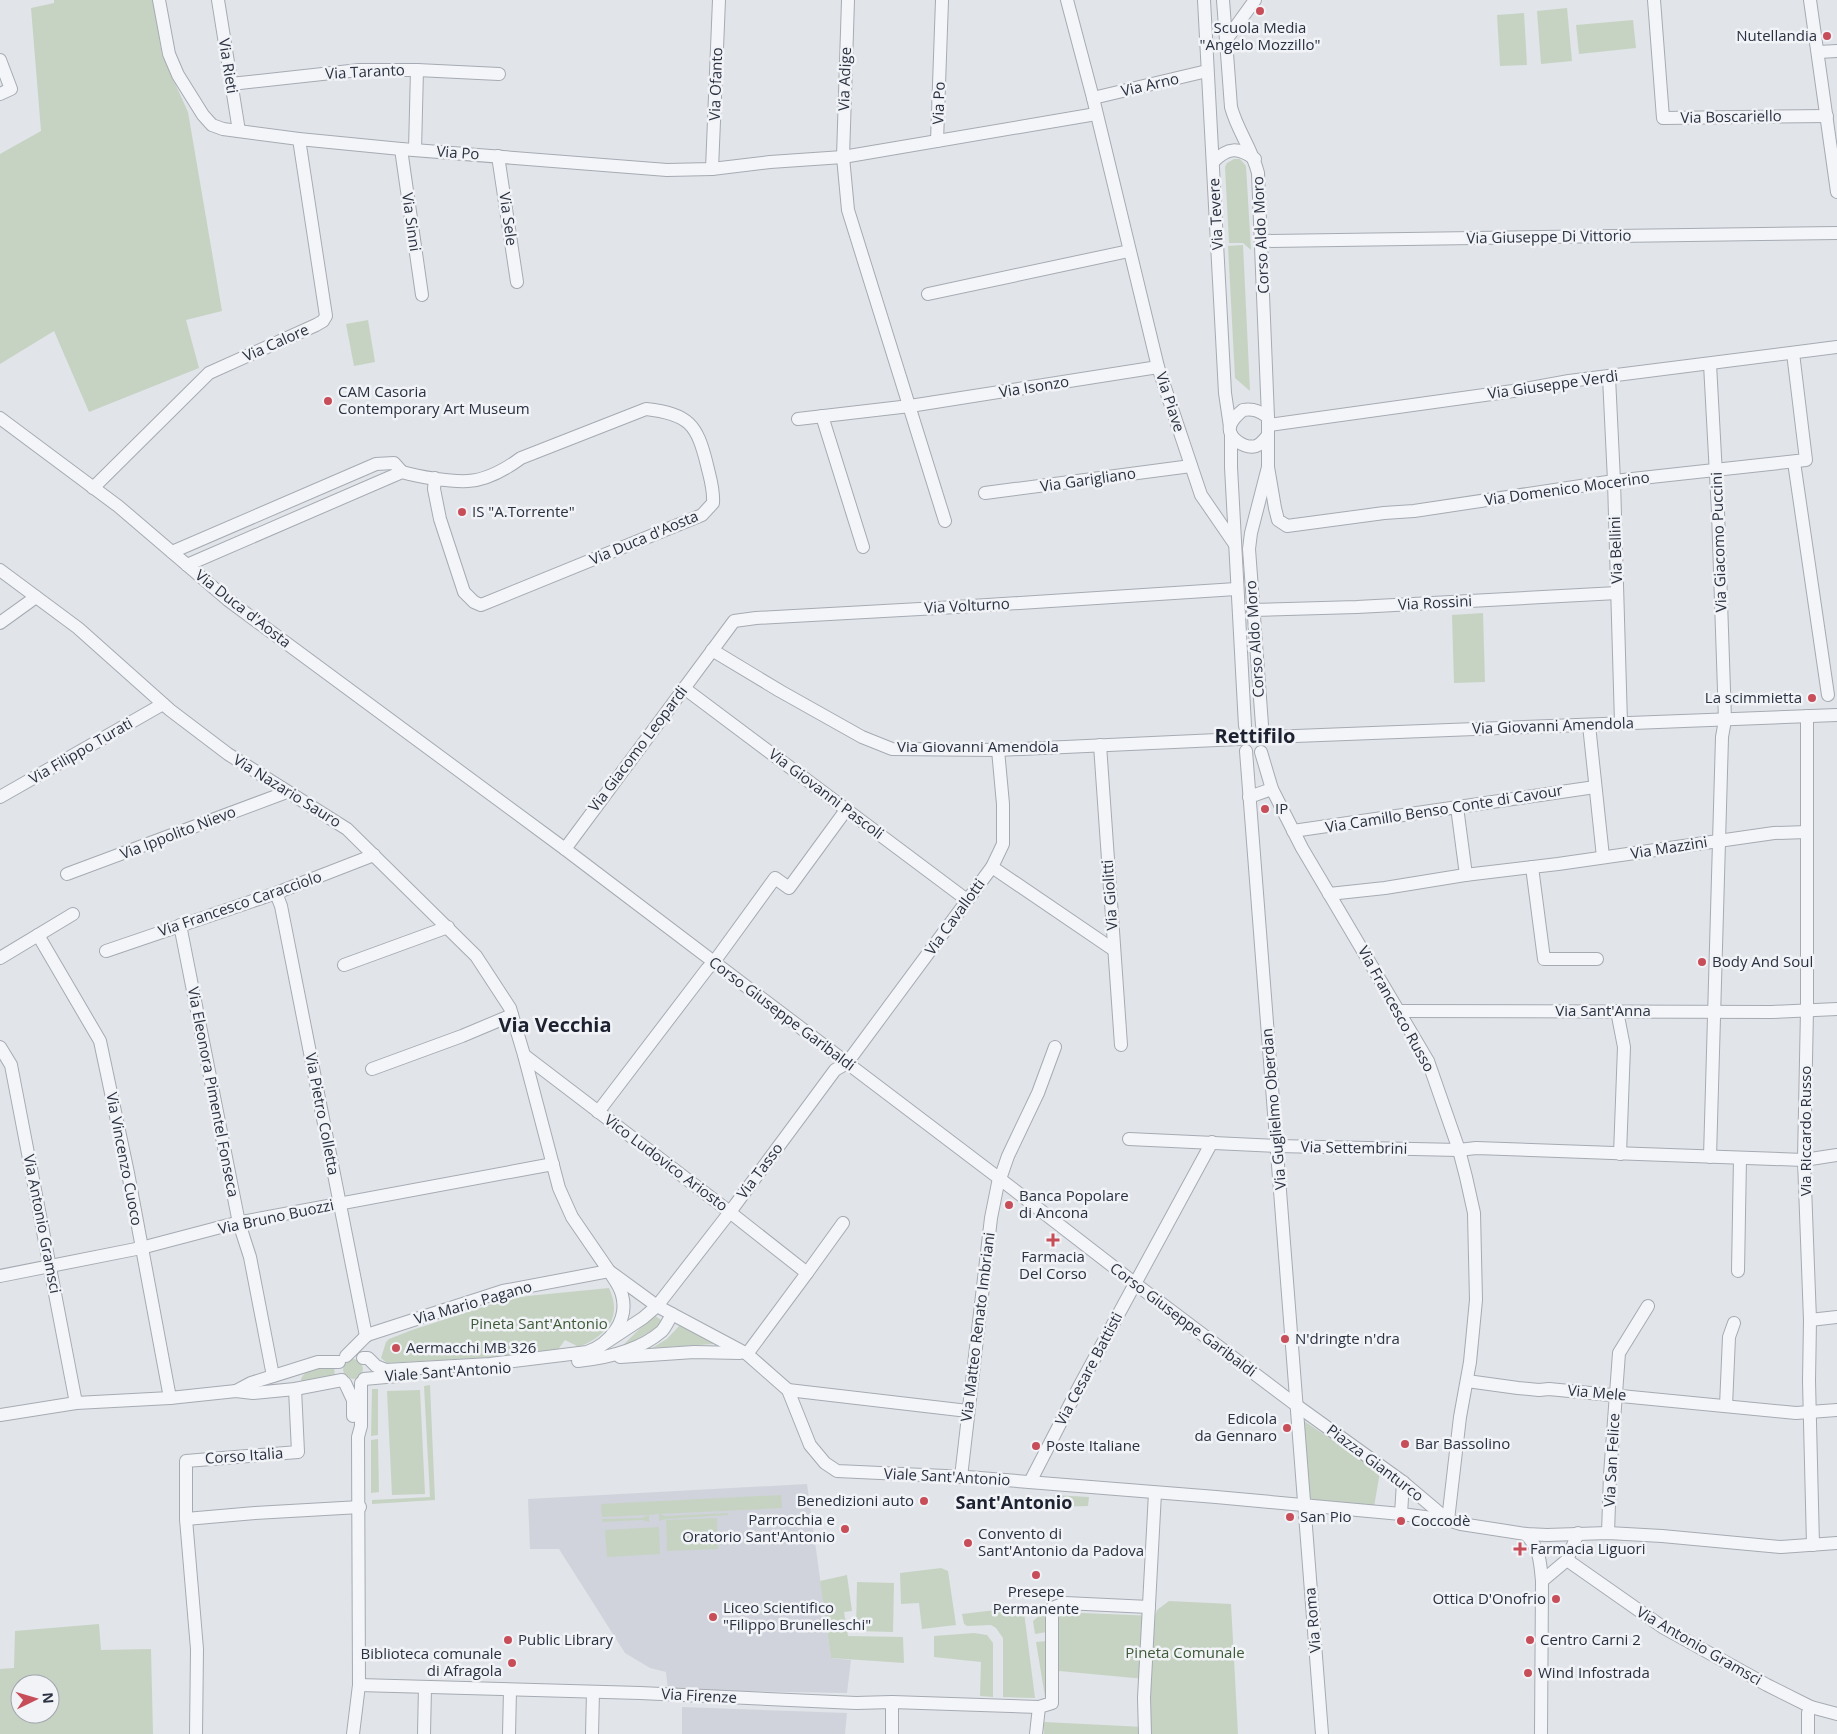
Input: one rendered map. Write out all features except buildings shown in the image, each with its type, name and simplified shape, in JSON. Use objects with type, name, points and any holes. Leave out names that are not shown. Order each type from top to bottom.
[{"type":"street","name":"Via Po","points":[[159,0],[169,54],[178,75],[191,99],[212,125],[223,129],[401,149],[667,170],[843,157],[937,141],[942,0]]},
{"type":"street","name":"Via Rieti","points":[[218,0],[239,131]]},
{"type":"street","name":"Via Ofanto","points":[[712,168],[720,0]]},
{"type":"street","name":"Via Adige","points":[[843,157],[848,0]]},
{"type":"street","name":"Via Piave","points":[[1067,0],[1093,98],[1158,367],[1201,495],[1234,544]]},
{"type":"street","name":"Via Tevere","points":[[1204,0],[1225,393],[1230,430],[1234,544]]},
{"type":"street","name":"Corso Aldo Moro","points":[[1223,0],[1231,106],[1234,120],[1255,159],[1258,173],[1262,241],[1268,467],[1251,533],[1249,549],[1262,725]]},
{"type":"street","points":[[1226,40],[1255,0]]},
{"type":"street","name":"Via Boscariello","points":[[1654,0],[1663,118],[1827,116]]},
{"type":"street","points":[[1810,0],[1837,192]]},
{"type":"street","points":[[1818,52],[1837,51]]},
{"type":"street","points":[[0,60],[6,92]]},
{"type":"street","name":"Via Taranto","points":[[231,84],[359,70],[417,70],[499,74]]},
{"type":"street","points":[[415,150],[417,70]]},
{"type":"street","name":"Via Arno","points":[[1093,98],[1207,71]]},
{"type":"street","points":[[937,141],[1096,114]]},
{"type":"street","name":"Via Calore","points":[[94,488],[209,373],[316,325],[326,316],[299,139]]},
{"type":"street","name":"Via Sinni","points":[[401,149],[422,295]]},
{"type":"street","points":[[1213,162],[1221,154],[1232,150],[1244,151],[1255,159]]},
{"type":"street","name":"Via Sele","points":[[498,156],[517,282]]},
{"type":"street","points":[[843,157],[848,210],[945,521]]},
{"type":"street","name":"Via Giuseppe Di Vittorio","points":[[1262,241],[1837,233]]},
{"type":"street","points":[[928,294],[1129,251]]},
{"type":"street","name":"Via Giuseppe Verdi","points":[[1268,426],[1609,377],[1837,347]]},
{"type":"street","points":[[1793,353],[1806,460],[1794,462],[1828,695]]},
{"type":"street","name":"Via Giacomo Puccini","points":[[1710,364],[1716,470],[1725,720],[1722,737],[1710,1157]]},
{"type":"street","name":"Via Isonzo","points":[[798,419],[910,406],[1158,367]]},
{"type":"street","name":"Via Bellini","points":[[1609,377],[1621,723]]},
{"type":"street","name":"Via Duca d'Aosta","points":[[172,552],[376,464],[394,463],[402,472],[417,477],[435,478],[468,481],[490,475],[509,467],[521,458],[646,409],[667,411],[685,419],[696,430],[703,446],[713,503],[702,515],[482,605],[474,602],[464,592],[440,519],[434,488],[435,478]]},
{"type":"street","points":[[1243,410],[1262,412],[1268,426],[1257,446],[1240,443],[1230,430],[1236,416],[1243,410]]},
{"type":"street","points":[[822,416],[863,547]]},
{"type":"street","name":"Via Duca d'Aosta","points":[[0,418],[118,506],[228,600],[564,848]]},
{"type":"street","name":"Via Domenico Mocerino","points":[[1268,467],[1278,520],[1287,526],[1384,513],[1414,511],[1614,481],[1794,462]]},
{"type":"street","name":"Via Garigliano","points":[[985,493],[1191,466]]},
{"type":"street","name":"Via Duca d'Aosta","points":[[187,565],[402,472]]},
{"type":"street","name":"Corso Aldo Moro","points":[[1234,544],[1245,726]]},
{"type":"street","name":"Via Nazario Sauro","points":[[0,570],[78,628],[163,704],[228,754],[347,829],[476,956],[510,1008],[559,1188],[572,1217],[609,1271]]},
{"type":"street","name":"Via Volturno","points":[[712,650],[734,620],[1236,589]]},
{"type":"street","name":"Via Rossini","points":[[1253,610],[1617,593]]},
{"type":"street","points":[[0,623],[36,597]]},
{"type":"street","name":"Via Giovanni Amendola","points":[[712,650],[780,692],[854,733],[892,749],[998,750],[1239,739]]},
{"type":"street","name":"Via Giacomo Leopardi","points":[[564,848],[712,650]]},
{"type":"street","name":"Via Giovanni Pascoli","points":[[684,688],[967,900]]},
{"type":"street","name":"Via Filippo Turati","points":[[0,797],[163,704]]},
{"type":"street","name":"Via Giovanni Amendola","points":[[1269,737],[1837,715]]},
{"type":"street","name":"Via Riccardo Russo","points":[[1807,716],[1807,1010],[1804,1160],[1810,1320],[1812,1545]]},
{"type":"street","points":[[1254,723],[1262,725],[1267,730],[1269,737],[1268,745],[1256,754],[1246,751],[1242,748],[1239,734],[1245,726],[1254,723]]},
{"type":"street","points":[[1589,724],[1603,858]]},
{"type":"street","name":"Via Giolitti","points":[[1100,745],[1121,1045]]},
{"type":"street","name":"Via Cavallotti","points":[[847,1063],[992,867],[1003,844],[1003,804],[998,750]]},
{"type":"street","name":"Via Guglielmo Oberdan","points":[[1246,751],[1296,1405]]},
{"type":"street","name":"Via Francesco Russo","points":[[1260,752],[1281,810],[1428,1061],[1459,1150],[1474,1212],[1476,1300],[1468,1381],[1460,1418],[1448,1520]]},
{"type":"street","name":"Via Camillo Benso Conte di Cavour","points":[[1293,831],[1595,787]]},
{"type":"street","points":[[1249,797],[1272,789]]},
{"type":"street","name":"Via Ippolito Nievo","points":[[67,874],[288,792]]},
{"type":"street","points":[[1457,807],[1466,875]]},
{"type":"street","points":[[598,1112],[714,962],[775,878],[789,888],[846,810]]},
{"type":"street","name":"Via Mazzini","points":[[1330,894],[1603,858],[1720,840],[1774,833],[1807,832]]},
{"type":"street","name":"Corso Giuseppe Garibaldi","points":[[564,848],[1296,1405]]},
{"type":"street","name":"Via Francesco Caracciolo","points":[[106,952],[276,893],[374,855]]},
{"type":"street","points":[[992,867],[1114,950]]},
{"type":"street","points":[[1532,867],[1544,959],[1597,959]]},
{"type":"street","name":"Via Pietro Colletta","points":[[276,893],[281,906],[308,1036],[339,1204],[368,1335]]},
{"type":"street","points":[[0,958],[73,914]]},
{"type":"street","name":"Via Eleonora Pimentel Fonseca","points":[[180,925],[239,1223],[250,1257],[273,1376]]},
{"type":"street","points":[[344,965],[448,927]]},
{"type":"street","name":"Via Vincenzo Cuoco","points":[[38,934],[100,1041],[128,1173],[170,1398]]},
{"type":"street","name":"Via Sant'Anna","points":[[1399,1011],[1837,1009]]},
{"type":"street","points":[[1617,1011],[1624,1047],[1620,1154]]},
{"type":"street","points":[[372,1069],[462,1036],[512,1015]]},
{"type":"street","name":"Via Antonio Gramsci","points":[[0,1047],[10,1065],[76,1403]]},
{"type":"street","points":[[1000,1178],[1008,1156],[1038,1094],[1055,1047]]},
{"type":"street","name":"Vico Ludovico Ariosto","points":[[524,1055],[730,1212],[806,1273]]},
{"type":"street","name":"Via Tasso","points":[[657,1306],[730,1212],[835,1070],[847,1063]]},
{"type":"street","name":"Via Settembrini","points":[[1129,1139],[1277,1146],[1459,1150],[1476,1148],[1804,1160],[1837,1156]]},
{"type":"street","points":[[1135,1283],[1212,1142]]},
{"type":"street","points":[[1738,1271],[1740,1158]]},
{"type":"street","name":"Via Bruno Buozzi","points":[[0,1276],[141,1248],[239,1223],[553,1164]]},
{"type":"street","name":"Via Matteo Renato Imbriani","points":[[962,1477],[991,1218],[1000,1178]]},
{"type":"street","points":[[609,1271],[657,1306],[748,1354],[843,1223]]},
{"type":"street","points":[[594,1354],[618,1328],[623,1312],[624,1300],[621,1290],[609,1271]]},
{"type":"street","name":"Via Mario Pagano","points":[[343,1359],[368,1335],[503,1291],[609,1271]]},
{"type":"street","name":"Via Cesare Battisti","points":[[1030,1482],[1135,1283]]},
{"type":"street","name":"Viale Sant'Antonio","points":[[594,1354],[657,1306]]},
{"type":"street","name":"Via San Felice","points":[[1608,1533],[1610,1475],[1619,1354],[1648,1306]]},
{"type":"street","name":"Viale Sant'Antonio","points":[[363,1358],[368,1358],[376,1366],[386,1370],[490,1364],[587,1352],[618,1355],[663,1329],[672,1314]]},
{"type":"street","points":[[1810,1320],[1837,1317]]},
{"type":"street","points":[[1726,1406],[1729,1337],[1734,1323]]},
{"type":"street","name":"Viale Sant'Antonio","points":[[363,1381],[594,1354],[694,1352],[748,1354],[788,1390],[810,1445],[825,1463],[837,1472],[962,1477],[1303,1505]]},
{"type":"street","points":[[236,1391],[251,1383],[318,1362],[343,1359],[354,1354],[363,1358],[366,1362],[368,1371],[363,1381],[361,1426],[358,1437],[360,1507],[359,1685],[353,1734]]},
{"type":"street","points":[[343,1359],[338,1371],[353,1400],[354,1428],[358,1437]]},
{"type":"street","points":[[0,1416],[76,1403],[170,1398],[236,1391],[253,1393],[295,1390],[343,1381],[353,1385],[363,1381]]},
{"type":"street","name":"Via Mele","points":[[1468,1381],[1518,1388],[1549,1389],[1796,1413],[1837,1410]]},
{"type":"street","name":"Corso Italia","points":[[196,1734],[197,1649],[186,1519],[186,1460],[298,1452],[295,1390]]},
{"type":"street","points":[[788,1390],[968,1411]]},
{"type":"street","points":[[1296,1405],[1303,1505]]},
{"type":"street","name":"Piazza Gianturco","points":[[1296,1405],[1403,1482],[1448,1520]]},
{"type":"street","points":[[1401,1514],[1403,1482]]},
{"type":"street","points":[[1145,1734],[1144,1698],[1155,1493]]},
{"type":"street","name":"Piazza Gianturco","points":[[1303,1505],[1448,1520]]},
{"type":"street","name":"Via Roma","points":[[1303,1505],[1322,1734]]},
{"type":"street","points":[[186,1519],[360,1507]]},
{"type":"street","points":[[1448,1520],[1461,1524],[1526,1534],[1608,1533],[1781,1547],[1837,1544]]},
{"type":"street","points":[[1542,1581],[1567,1560],[1578,1532]]},
{"type":"street","points":[[1526,1534],[1536,1546],[1540,1556],[1542,1581],[1541,1734]]},
{"type":"street","name":"Via Antonio Gramsci","points":[[1567,1560],[1664,1628],[1811,1707],[1837,1714]]},
{"type":"street","points":[[1036,1734],[1039,1707],[1052,1703],[1052,1608],[1064,1602],[1149,1607]]},
{"type":"street","name":"Via Firenze","points":[[359,1685],[856,1703],[892,1702],[1039,1707]]},
{"type":"street","points":[[424,1734],[425,1687]]},
{"type":"street","points":[[509,1734],[510,1690]]},
{"type":"street","points":[[592,1734],[593,1692]]},
{"type":"street","points":[[892,1702],[892,1734]]},
{"type":"street","points":[[1808,1734],[1808,1713],[1811,1707]]},
{"type":"shaded area","name":"Liceo Scientifico \"Filippo Brunelleschi\"","points":[[807,1484],[831,1658],[851,1660],[847,1693],[668,1690],[666,1672],[650,1668],[625,1653],[559,1549],[530,1549],[528,1499]]},
{"type":"shaded area","points":[[682,1707],[847,1713],[845,1734],[682,1734]]},
{"type":"green space","points":[[54,0],[153,0],[162,55],[188,112],[222,311],[186,320],[199,368],[89,412],[54,331],[0,364],[0,154],[41,131],[31,8],[54,3]]},
{"type":"green space","points":[[1567,8],[1572,61],[1541,64],[1537,11]]},
{"type":"green space","points":[[1524,13],[1527,65],[1500,66],[1497,15]]},
{"type":"green space","points":[[1633,20],[1636,48],[1579,54],[1576,25]]},
{"type":"green space","points":[[1234,159],[1240,159],[1246,166],[1251,250],[1243,243],[1229,243],[1225,167],[1227,163]]},
{"type":"green space","points":[[1243,245],[1250,391],[1235,378],[1228,246]]},
{"type":"green space","points":[[368,320],[375,362],[354,366],[346,324]]},
{"type":"green space","points":[[1483,613],[1485,682],[1454,683],[1452,615]]},
{"type":"green space","name":"Pineta Sant'Antonio","points":[[609,1288],[614,1308],[613,1317],[609,1325],[589,1343],[579,1347],[565,1340],[557,1351],[530,1354],[521,1349],[510,1356],[387,1363],[381,1358],[386,1342],[389,1339],[508,1299]]},
{"type":"green space","points":[[654,1315],[661,1320],[661,1325],[625,1346],[623,1345]]},
{"type":"green space","points":[[680,1325],[714,1344],[652,1348],[667,1339]]},
{"type":"green space","points":[[349,1359],[357,1359],[363,1365],[363,1373],[357,1379],[349,1379],[343,1373],[343,1365]]},
{"type":"green space","points":[[334,1365],[335,1377],[301,1383],[304,1374],[318,1368]]},
{"type":"green space","points":[[430,1385],[435,1500],[372,1504],[372,1500],[430,1497],[424,1386]]},
{"type":"green space","points":[[372,1389],[378,1389],[378,1435],[371,1436]]},
{"type":"green space","points":[[420,1390],[425,1494],[392,1495],[387,1391]]},
{"type":"green space","points":[[1301,1419],[1380,1472],[1374,1507],[1308,1500]]},
{"type":"green space","points":[[378,1439],[379,1492],[371,1493],[371,1440]]},
{"type":"green space","points":[[781,1495],[782,1508],[660,1514],[665,1516],[728,1513],[729,1515],[659,1521],[659,1514],[649,1515],[649,1522],[642,1520],[602,1522],[602,1519],[642,1518],[648,1515],[602,1517],[601,1504]]},
{"type":"green space","points":[[1054,1495],[1089,1497],[1088,1506],[1055,1507]]},
{"type":"green space","points":[[717,1518],[718,1549],[667,1551],[666,1520]]},
{"type":"green space","points":[[659,1527],[660,1554],[607,1557],[605,1530]]},
{"type":"green space","points":[[941,1568],[948,1571],[956,1625],[922,1629],[919,1603],[901,1604],[900,1573]]},
{"type":"green space","points":[[847,1575],[852,1611],[844,1612],[848,1636],[903,1637],[904,1663],[831,1658],[820,1581]]},
{"type":"green space","points":[[857,1582],[894,1583],[893,1632],[856,1631]]},
{"type":"green space","name":"Pineta Comunale","points":[[1169,1601],[1231,1604],[1238,1734],[1044,1734],[1044,1722],[1144,1727],[1145,1679],[1059,1671],[1058,1612],[1155,1616],[1157,1610]]},
{"type":"green space","points":[[1012,1608],[1024,1612],[1035,1698],[1003,1697],[1003,1638],[996,1628],[991,1625],[967,1626],[964,1624],[962,1614]]},
{"type":"green space","points":[[1047,1609],[1047,1632],[1035,1634],[1033,1621]]},
{"type":"green space","points":[[99,1624],[101,1650],[151,1649],[153,1734],[0,1734],[0,1669],[14,1668],[15,1631]]},
{"type":"green space","points":[[974,1633],[987,1635],[993,1643],[993,1697],[980,1696],[981,1662],[934,1657],[934,1636]]},
{"type":"green space","points":[[1047,1641],[1048,1696],[1045,1697],[1036,1642]]},
{"type":"place","name":"Scuola Media \"Angelo Mozzillo\"","points":[[1260,11]]},
{"type":"place","name":"Nutellandia","points":[[1827,36]]},
{"type":"place","name":"CAM Casoria Contemporary Art Museum","points":[[328,401]]},
{"type":"place","name":"IS \"A.Torrente\"","points":[[462,512]]},
{"type":"place","name":"La scimmietta","points":[[1812,698]]},
{"type":"place","name":"IP","points":[[1265,809]]},
{"type":"place","name":"Body And Soul","points":[[1702,962]]},
{"type":"place","name":"Banca Popolare di Ancona","points":[[1009,1205]]},
{"type":"place","name":"Farmacia Del Corso","points":[[1053,1240]]},
{"type":"place","name":"N'dringte n'dra","points":[[1285,1339]]},
{"type":"place","name":"Aermacchi MB 326","points":[[396,1348]]},
{"type":"place","name":"Edicola da Gennaro","points":[[1287,1428]]},
{"type":"place","name":"Bar Bassolino","points":[[1405,1444]]},
{"type":"place","name":"Poste Italiane","points":[[1036,1446]]},
{"type":"place","name":"Benedizioni auto","points":[[924,1501]]},
{"type":"place","name":"San Pio","points":[[1290,1517]]},
{"type":"place","name":"Coccodè","points":[[1401,1521]]},
{"type":"place","name":"Parrocchia e Oratorio Sant'Antonio","points":[[845,1529]]},
{"type":"place","name":"Convento di Sant'Antonio da Padova","points":[[968,1543]]},
{"type":"place","name":"Farmacia Liguori","points":[[1520,1549]]},
{"type":"place","name":"Presepe Permanente","points":[[1036,1575]]},
{"type":"place","name":"Ottica D'Onofrio","points":[[1556,1599]]},
{"type":"place","name":"Liceo Scientifico \"Filippo Brunelleschi\"","points":[[713,1617]]},
{"type":"place","name":"Public Library","points":[[508,1640]]},
{"type":"place","name":"Centro Carni 2","points":[[1530,1640]]},
{"type":"place","name":"Biblioteca comunale di Afragola","points":[[512,1663]]},
{"type":"place","name":"Wind Infostrada","points":[[1528,1673]]},
{"type":"district","name":"Rettifilo","points":[[1255,736]]},
{"type":"district","name":"Via Vecchia","points":[[555,1025]]},
{"type":"district","name":"Sant'Antonio","points":[[1014,1503]]}]
